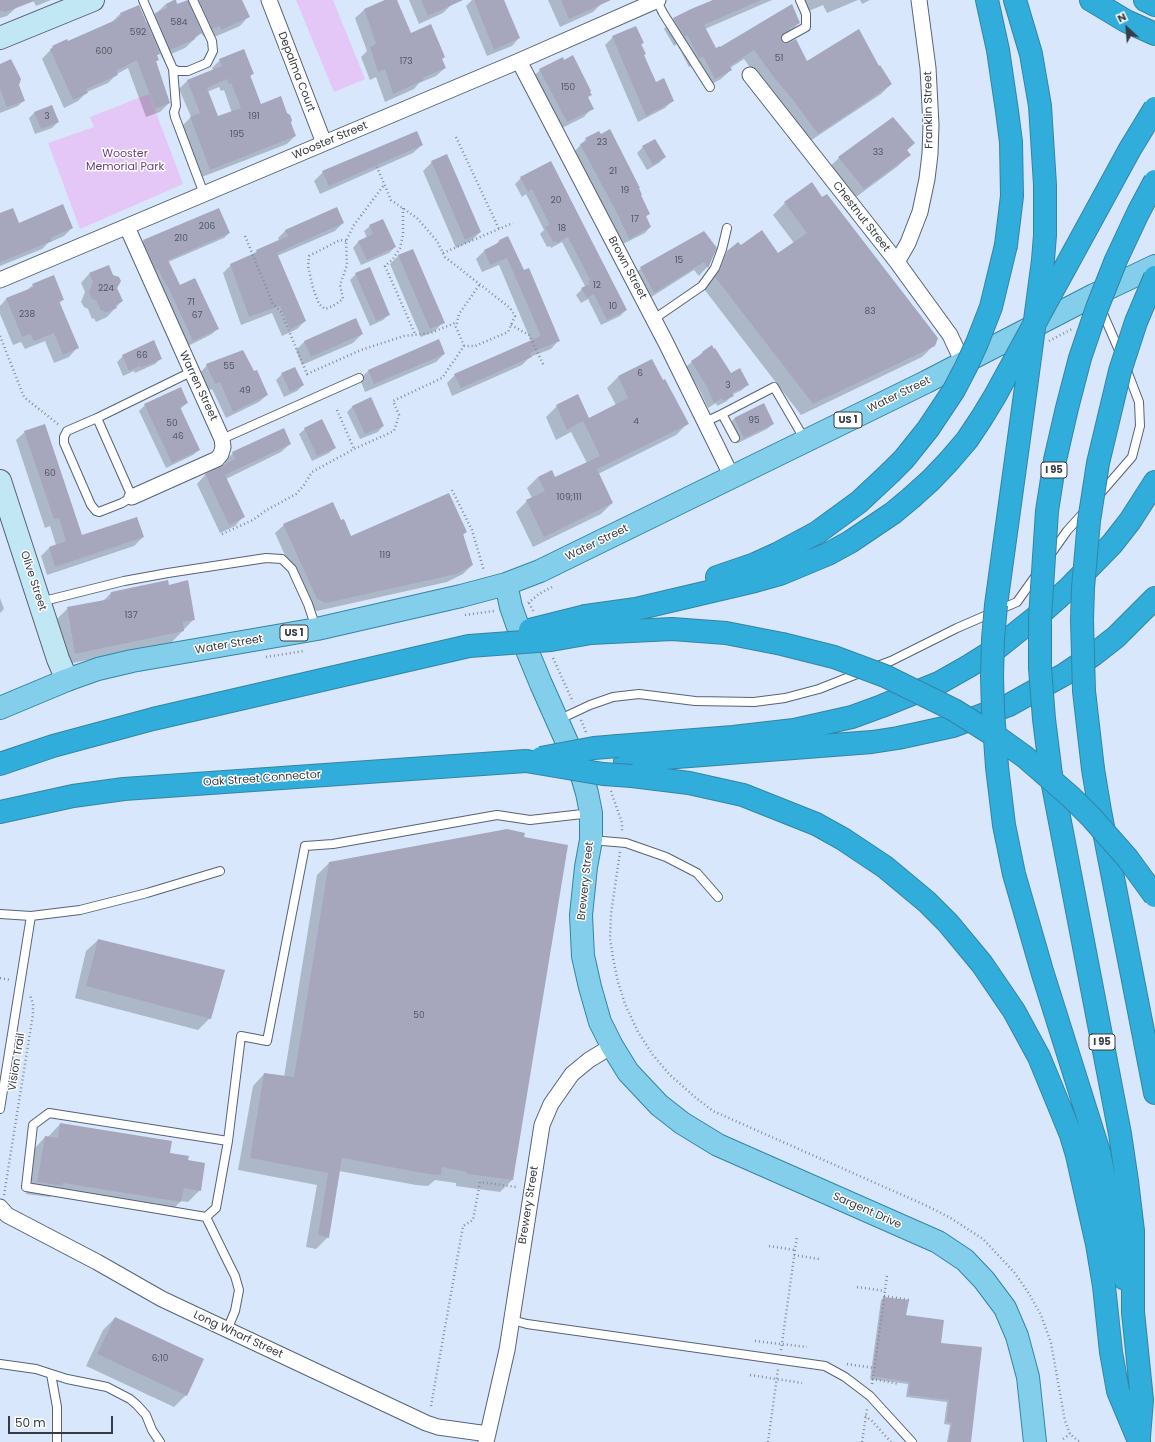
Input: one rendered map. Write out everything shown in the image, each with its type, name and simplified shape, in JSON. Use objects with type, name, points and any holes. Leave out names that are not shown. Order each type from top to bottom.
[{"type":"highway","points":[[588,624],[631,598],[688,585],[734,572],[777,554],[818,532],[865,497],[904,459],[921,439],[954,390],[977,343],[991,307],[1006,245],[1012,196],[1007,111],[999,57],[987,0]]},
{"type":"highway","points":[[1015,0],[1031,54],[1040,106],[1045,191],[1045,229],[1043,260],[996,605],[992,677],[993,717],[997,767],[1004,825],[1014,874],[1042,971],[1099,1152],[1109,1200],[1114,1237],[1133,1312]]},
{"type":"highway","points":[[1091,0],[1126,21],[1155,34]]},
{"type":"highway","points":[[1145,0],[1155,5]]},
{"type":"highway","points":[[0,764],[53,746],[153,719],[469,646],[550,640],[588,624],[636,608],[780,574],[828,554],[850,542],[893,513],[931,480],[949,461],[981,419],[1130,149],[1155,108]]},
{"type":"highway","name":"I 95","points":[[1139,1442],[1142,1400],[1133,1312],[1133,1231],[1121,1142],[1051,776],[1040,675],[1040,618],[1047,512],[1067,408],[1080,358],[1097,308],[1132,226],[1155,181]]},
{"type":"highway","points":[[1155,277],[1136,322],[1120,371],[1098,463],[1089,521],[1083,588],[1082,626],[1084,690],[1093,769],[1155,1093]]},
{"type":"highway","points":[[526,761],[604,774],[625,761],[764,734],[801,729],[852,717],[939,683],[969,666],[1012,637],[1042,613],[1069,588],[1112,544],[1155,482]]},
{"type":"highway","points":[[625,761],[872,742],[953,726],[1009,706],[1065,674],[1116,637],[1155,598]]},
{"type":"highway","points":[[588,624],[726,633],[753,637],[834,657],[885,676],[943,704],[994,735],[1025,757],[1082,808],[1116,844],[1155,896]]},
{"type":"highway","points":[[526,761],[594,748],[625,761],[689,783],[743,795],[816,824],[843,839],[885,867],[927,902],[948,923],[982,964],[1014,1011],[1039,1057],[1062,1112],[1077,1155],[1097,1244],[1118,1391],[1139,1442]]},
{"type":"highway","name":"Oak Street Connector","points":[[0,812],[60,798],[124,789],[526,761]]},
{"type":"main road","name":"Water Street","points":[[0,708],[67,680],[98,669],[132,661],[316,629],[461,596],[506,584],[540,571],[963,363],[1094,295],[1155,266]]},
{"type":"main road","name":"Brewery Street","points":[[506,584],[511,607],[522,638],[582,776],[591,813],[590,840],[582,915],[583,956],[600,1022],[612,1046]]},
{"type":"main road","name":"Sargent Drive","points":[[612,1046],[628,1072],[659,1105],[682,1123],[718,1145],[938,1242],[965,1260],[984,1280],[1005,1308],[1017,1336],[1028,1377],[1035,1442]]},
{"type":"street","points":[[0,38],[93,0]]},
{"type":"street","name":"Depalma Court","points":[[269,0],[324,143]]},
{"type":"street","name":"Wooster Street","points":[[0,280],[519,61],[658,0]]},
{"type":"street","name":"Franklin Street","points":[[897,262],[908,243],[920,212],[927,179],[930,154],[932,126],[928,68],[919,0]]},
{"type":"street","name":"Brown Street","points":[[519,61],[654,319],[732,477]]},
{"type":"street","name":"Chestnut Street","points":[[750,76],[897,262],[950,335],[963,363]]},
{"type":"street","name":"Warren Street","points":[[127,227],[222,439]]},
{"type":"street","points":[[132,497],[217,459],[221,454],[223,447],[222,439]]},
{"type":"street","name":"Olive Street","points":[[0,481],[58,659],[67,680]]},
{"type":"street","name":"Brewery Street","points":[[487,1438],[502,1377],[542,1125],[551,1104],[572,1074],[612,1046]]},
{"type":"street","name":"Long Wharf Street","points":[[4,1211],[162,1299],[227,1330],[426,1423],[487,1438]]},
{"type":"lane","points":[[143,0],[173,69],[176,106],[174,112],[175,117],[204,194]]},
{"type":"lane","points":[[173,69],[188,71],[196,68],[207,63],[213,51],[212,41],[194,0]]},
{"type":"lane","points":[[658,0],[663,13],[710,87]]},
{"type":"lane","points":[[786,38],[806,27],[806,14],[800,0]]},
{"type":"lane","points":[[654,319],[702,286],[714,268],[722,249],[727,228]]},
{"type":"lane","points":[[557,720],[613,697],[638,694],[696,701],[754,702],[785,698],[819,689],[891,661],[957,628],[1017,602],[1067,531],[1132,457],[1140,426],[1139,402],[1113,335],[1094,295]]},
{"type":"lane","points":[[98,418],[132,497],[104,511],[96,511],[93,508],[64,443],[64,434],[191,372]]},
{"type":"lane","points":[[222,439],[359,378]]},
{"type":"lane","points":[[705,422],[774,387],[805,441]]},
{"type":"lane","points":[[722,414],[734,438]]},
{"type":"lane","points":[[40,602],[124,581],[168,573],[266,558],[282,559],[292,569],[308,604],[316,629]]},
{"type":"lane","points":[[206,1217],[216,1208],[228,1142],[241,1036],[267,1041],[305,846],[333,844],[497,815],[530,820],[591,813]]},
{"type":"lane","points":[[590,840],[621,843],[642,848],[666,857],[697,873],[718,897]]},
{"type":"lane","points":[[0,914],[31,916],[80,910],[147,893],[220,871]]},
{"type":"lane","points":[[0,1109],[31,916]]},
{"type":"lane","points":[[206,1217],[26,1187],[33,1124],[48,1113],[228,1142]]},
{"type":"lane","points":[[206,1217],[235,1276],[239,1290],[235,1312],[227,1330]]},
{"type":"lane","points":[[512,1320],[527,1324],[825,1366],[870,1396],[912,1442]]},
{"type":"lane","points":[[0,1364],[26,1367],[107,1387],[130,1399],[137,1405],[146,1415],[152,1430],[160,1442]]},
{"type":"lane","points":[[51,1374],[57,1407],[57,1442]]},
{"type":"path","points":[[456,137],[499,229]]},
{"type":"path","points":[[376,165],[391,200],[417,218],[437,241],[444,257],[510,308],[515,316],[508,332],[475,346],[464,346]]},
{"type":"path","points":[[346,241],[340,240],[309,256],[308,266],[313,288],[318,304],[324,309],[334,306],[343,299],[340,285],[347,265],[346,241],[354,225],[384,184]]},
{"type":"path","points":[[403,208],[403,235],[400,248],[393,259],[385,266],[415,334]]},
{"type":"path","points":[[443,253],[513,223]]},
{"type":"path","points":[[245,236],[274,304],[281,312],[307,374],[361,350],[404,336],[431,333],[457,322]]},
{"type":"path","points":[[464,346],[456,326],[459,314],[480,284]]},
{"type":"path","points":[[511,325],[530,335],[544,366]]},
{"type":"path","points":[[0,336],[24,397],[68,431]]},
{"type":"path","points":[[222,534],[253,520],[265,511],[296,494],[312,472],[354,449],[394,431],[399,415],[393,401],[442,378],[464,346]]},
{"type":"path","points":[[337,410],[354,449]]},
{"type":"path","points":[[452,490],[472,530],[484,571]]},
{"type":"path","points":[[534,612],[529,603],[550,588]]},
{"type":"path","points":[[552,654],[586,732]]},
{"type":"path","points":[[610,789],[622,823],[621,843],[611,914],[610,938],[613,958],[618,982],[625,1004],[638,1032],[653,1055],[668,1074],[713,1111],[925,1205],[949,1217],[982,1239],[1014,1272],[1028,1292],[1041,1315],[1051,1343],[1065,1421],[1070,1434],[1081,1442]]},
{"type":"path","points":[[0,978],[20,982]]},
{"type":"path","name":"Vision Trail","points":[[4,1211],[3,1202],[5,1185],[33,1014],[33,1004],[29,992],[20,982]]},
{"type":"path","points":[[431,1406],[463,1226],[473,1220],[480,1182],[516,1187]]},
{"type":"path","points":[[768,1442],[797,1236]]},
{"type":"path","points":[[769,1246],[795,1250]]},
{"type":"path","points":[[794,1255],[819,1259]]},
{"type":"path","points":[[862,1442],[865,1416],[870,1396],[886,1276]]},
{"type":"path","points":[[857,1287],[885,1291]]},
{"type":"path","points":[[884,1296],[910,1300]]},
{"type":"path","points":[[755,1341],[807,1348]]},
{"type":"path","points":[[847,1364],[874,1368]]},
{"type":"path","points":[[750,1375],[802,1382]]},
{"type":"path","points":[[872,1379],[898,1384]]},
{"type":"path","points":[[865,1416],[872,1421],[891,1442]]},
{"type":"path","points":[[1063,1439],[1070,1434]]},
{"type":"green space","points":[[296,0],[333,0],[365,79],[334,92]]},
{"type":"green space","name":"Wooster Memorial Park","points":[[149,94],[183,184],[80,229],[48,143],[94,127],[90,117]]},
{"type":"building","points":[[0,0],[34,1],[6,12],[0,11]]},
{"type":"building","points":[[176,0],[177,4],[188,0],[202,33],[194,37],[195,39],[170,50],[155,13],[167,8],[166,4]]},
{"type":"building","points":[[199,0],[242,0],[250,17],[221,30],[220,26],[212,29]]},
{"type":"building","points":[[385,0],[397,0],[411,33],[431,24],[445,57],[442,59],[446,68],[422,78],[424,80],[393,94],[385,69],[378,72],[370,47],[376,44],[364,9]]},
{"type":"building","points":[[421,0],[463,0],[428,16]]},
{"type":"building","points":[[474,0],[504,0],[520,38],[494,50]]},
{"type":"building","points":[[561,0],[611,0],[569,19]]},
{"type":"building","points":[[713,0],[761,0],[704,25],[716,48],[792,4],[800,23],[790,28],[791,29],[782,35],[781,38],[783,42],[788,43],[796,39],[807,61],[859,29],[879,66],[880,65],[892,84],[818,134],[754,50],[730,66],[732,70],[715,79],[703,56],[699,58],[687,35],[685,37],[673,18]]},
{"type":"building","points":[[139,5],[160,54],[157,55],[159,60],[156,61],[170,103],[155,109],[137,60],[116,71],[118,75],[86,89],[88,93],[73,100],[50,49],[53,48],[52,46],[67,39],[68,41],[118,19],[117,18],[122,16],[120,13]]},
{"type":"building","points":[[636,26],[644,43],[641,44],[646,54],[644,55],[656,82],[664,78],[674,101],[646,116],[612,36]]},
{"type":"building","points":[[244,49],[254,74],[250,75],[261,104],[281,96],[287,113],[290,115],[292,120],[291,123],[296,136],[210,170],[190,117],[200,113],[187,80],[222,66],[219,59]],"holes":[[[227,79],[229,84],[231,83],[241,108],[218,116],[207,88]]]},
{"type":"building","points":[[573,55],[591,91],[590,92],[592,95],[588,97],[594,109],[567,122],[539,69],[563,57],[564,60]]},
{"type":"building","points":[[11,59],[21,79],[19,85],[25,101],[7,107],[0,89],[0,64]]},
{"type":"building","points":[[52,105],[59,122],[41,129],[34,112]]},
{"type":"building","points":[[893,117],[915,143],[907,150],[911,155],[864,189],[838,157]]},
{"type":"building","points":[[610,129],[640,188],[641,195],[650,214],[646,216],[651,227],[629,239],[618,215],[580,144],[587,141],[585,138],[599,131],[601,134]]},
{"type":"building","points":[[417,131],[423,145],[329,186],[322,171]]},
{"type":"building","points":[[655,139],[666,157],[653,165],[642,146]]},
{"type":"building","points":[[447,154],[481,232],[465,240],[431,161]]},
{"type":"building","points":[[551,161],[627,310],[607,320],[594,294],[587,298],[581,288],[590,284],[588,281],[590,280],[568,237],[557,243],[556,241],[553,242],[545,227],[550,225],[532,189],[528,192],[520,177]]},
{"type":"building","points":[[812,182],[822,197],[827,194],[938,338],[935,346],[813,404],[715,277],[720,270],[727,251],[738,242],[741,245],[762,230],[778,253],[807,233],[784,202]]},
{"type":"building","points":[[63,204],[73,228],[50,238],[52,241],[0,262],[0,213],[13,208],[19,223]]},
{"type":"building","points":[[337,207],[344,223],[277,253],[306,321],[290,329],[280,306],[249,317],[230,264],[257,252],[256,250],[288,236],[285,230]]},
{"type":"building","points":[[219,208],[230,233],[168,260],[180,285],[195,278],[219,329],[193,341],[167,285],[158,269],[156,270],[143,240]]},
{"type":"building","points":[[383,219],[396,247],[367,260],[358,241],[373,234],[369,225]]},
{"type":"building","points":[[704,231],[717,248],[708,268],[704,262],[654,293],[640,267]]},
{"type":"building","points":[[508,236],[524,270],[529,268],[560,341],[530,353],[532,357],[461,388],[454,374],[541,336],[507,258],[490,265],[484,250]]},
{"type":"building","points":[[413,249],[445,323],[430,329],[398,255]]},
{"type":"building","points":[[109,265],[113,275],[119,277],[121,281],[117,288],[123,301],[115,305],[117,308],[105,313],[103,310],[101,311],[96,300],[92,299],[89,292],[93,282],[89,273]]},
{"type":"building","points":[[370,267],[390,315],[376,321],[355,273]]},
{"type":"building","points":[[54,275],[64,300],[59,301],[79,348],[63,355],[54,333],[34,341],[30,334],[22,337],[6,298],[34,287],[32,284]]},
{"type":"building","points":[[356,318],[363,334],[311,357],[304,341]]},
{"type":"building","points":[[439,339],[445,354],[374,384],[368,370]]},
{"type":"building","points":[[154,340],[162,359],[141,368],[140,366],[129,371],[122,355]]},
{"type":"building","points":[[712,345],[731,373],[740,368],[749,385],[732,393],[734,396],[723,401],[722,398],[714,403],[707,387],[691,361]]},
{"type":"building","points":[[243,350],[254,371],[257,370],[268,395],[233,412],[220,382],[215,384],[206,364]]},
{"type":"building","points":[[652,359],[663,380],[665,379],[689,424],[597,469],[613,503],[544,537],[526,500],[545,491],[538,477],[552,470],[555,477],[600,456],[583,421],[567,430],[556,405],[578,394],[589,418],[628,398],[618,376]]},
{"type":"building","points":[[295,367],[304,385],[290,392],[281,373]]},
{"type":"building","points":[[181,387],[188,403],[180,407],[200,450],[172,463],[144,404]]},
{"type":"building","points":[[371,397],[384,426],[365,434],[352,406]]},
{"type":"building","points":[[764,403],[774,424],[744,438],[734,418]]},
{"type":"building","points":[[322,419],[336,448],[317,456],[304,428]]},
{"type":"building","points":[[45,424],[82,535],[137,517],[144,537],[55,567],[49,547],[66,541],[59,518],[54,519],[24,431]]},
{"type":"building","points":[[284,428],[291,444],[225,475],[245,517],[229,525],[205,474],[235,459],[232,452]]},
{"type":"building","points":[[449,493],[467,532],[463,534],[473,565],[457,574],[326,603],[317,599],[283,524],[333,502],[341,520],[344,519],[351,536]]},
{"type":"building","points":[[168,580],[169,585],[188,580],[195,620],[183,622],[184,631],[75,654],[67,607],[110,599],[111,592]]},
{"type":"building","points":[[507,829],[525,833],[524,837],[568,845],[513,1180],[467,1174],[467,1172],[442,1167],[441,1175],[428,1174],[342,1158],[329,1238],[318,1235],[328,1173],[250,1158],[264,1073],[294,1077],[329,862]]},
{"type":"building","points":[[98,939],[225,970],[211,1019],[86,986]]},
{"type":"building","points":[[60,1123],[172,1141],[170,1153],[189,1156],[188,1160],[205,1163],[201,1191],[184,1188],[181,1202],[63,1183],[63,1186],[37,1182],[45,1136],[58,1138]]},
{"type":"building","points":[[883,1297],[909,1300],[906,1315],[944,1320],[941,1343],[982,1347],[971,1442],[948,1442],[952,1423],[946,1422],[949,1400],[908,1395],[910,1382],[872,1376]]},
{"type":"building","points":[[115,1317],[204,1359],[187,1396],[97,1354]]}]
